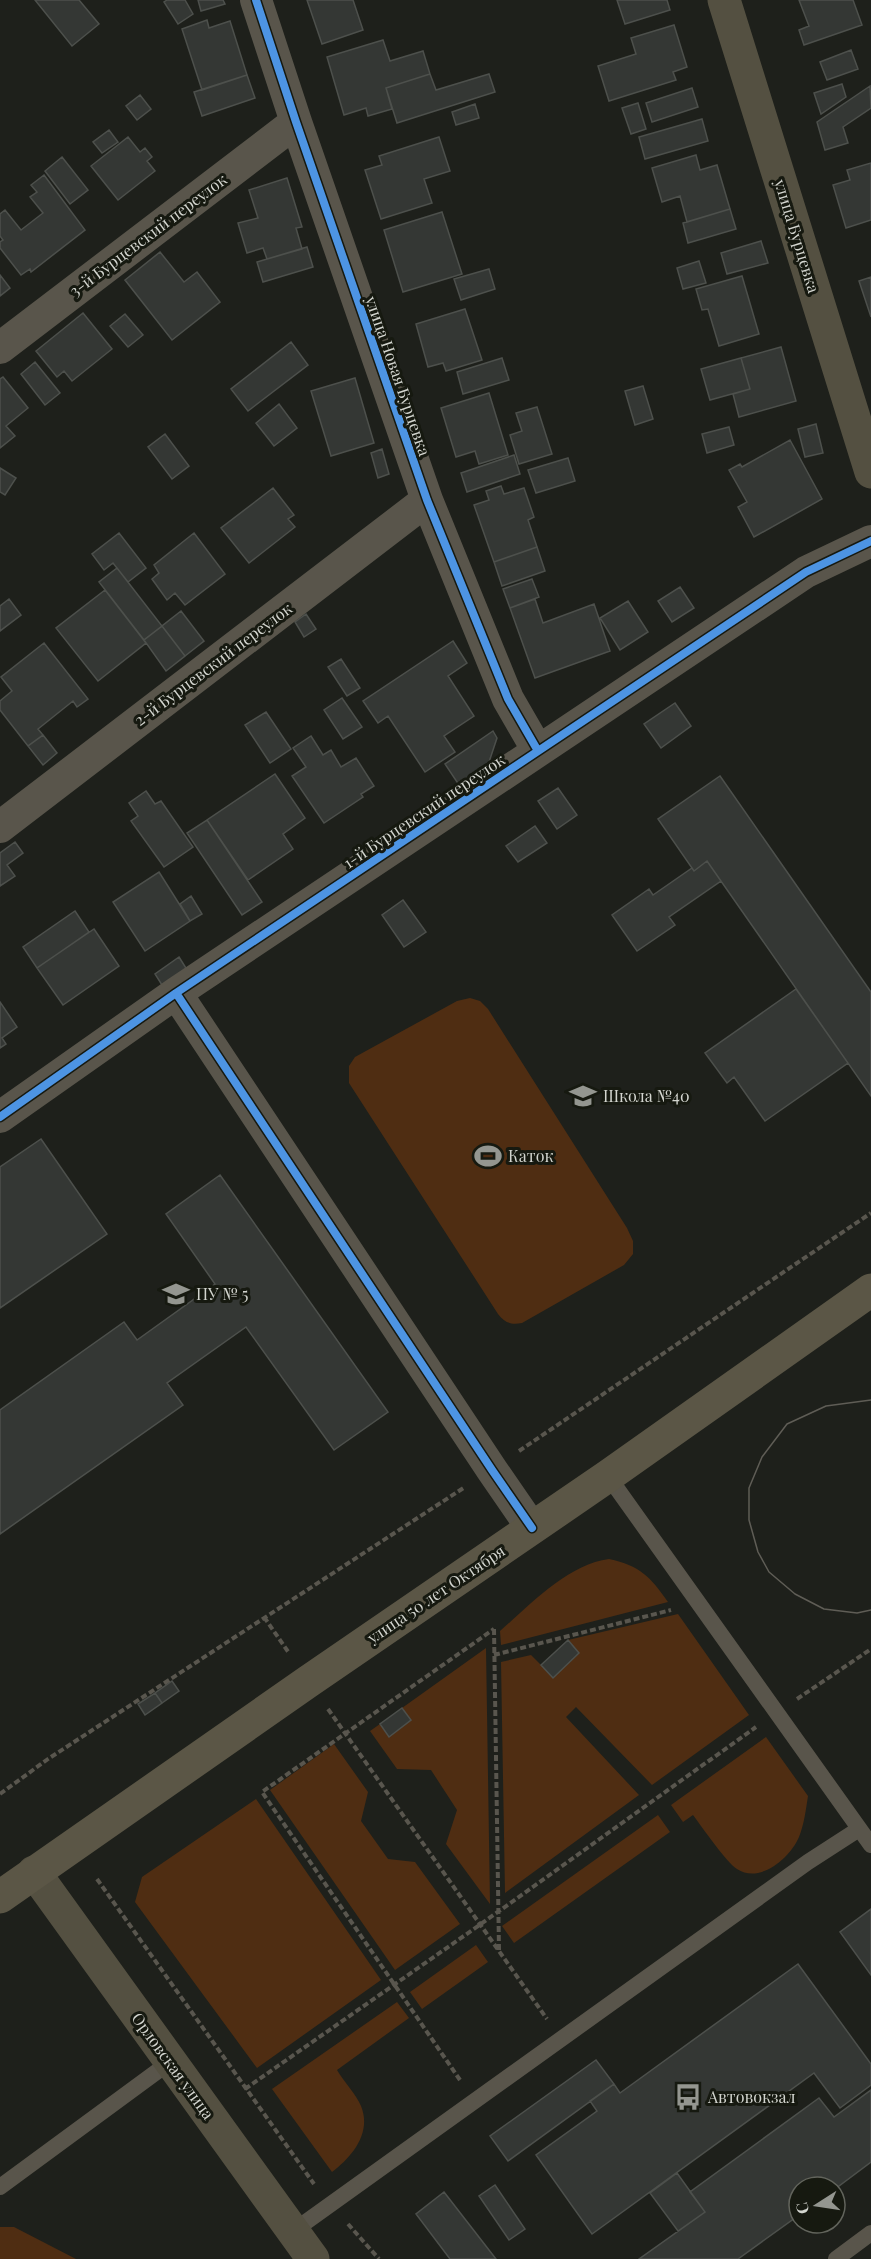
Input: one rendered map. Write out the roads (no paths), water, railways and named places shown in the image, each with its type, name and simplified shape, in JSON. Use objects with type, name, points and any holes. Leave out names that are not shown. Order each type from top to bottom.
[{"type":"main road","name":"улица 50 лет Октября","points":[[0,1897],[608,1476],[871,1290]]},
{"type":"street","name":"улица Новая Бурцевка","points":[[256,0],[427,500],[508,699],[538,752]]},
{"type":"street","name":"улица Бурцевка","points":[[724,0],[871,472]]},
{"type":"street","name":"3-й Бурцевский переулок","points":[[0,348],[296,122]]},
{"type":"street","name":"2-й Бурцевский переулок","points":[[0,827],[427,500]]},
{"type":"street","name":"1-й Бурцевский переулок","points":[[0,1117],[176,993],[806,572],[871,541]]},
{"type":"street","points":[[176,993],[532,1528]]},
{"type":"street","name":"Орловская улица","points":[[34,1872],[313,2259]]},
{"type":"lane","points":[[608,1476],[871,1845]]},
{"type":"lane","points":[[292,2232],[808,1862],[859,1828]]},
{"type":"lane","points":[[0,2187],[170,2062]]},
{"type":"lane","points":[[836,2259],[871,2233]]},
{"type":"tram line","points":[[871,1400],[826,1406],[787,1424],[762,1457],[749,1488],[749,1520],[758,1552],[769,1572],[795,1594],[824,1609],[857,1613],[871,1610]]},
{"type":"place","name":"Школа №40","points":[[583,1096]]},
{"type":"place","name":"Каток","points":[[488,1156]]},
{"type":"place","name":"ПУ № 5","points":[[176,1294]]},
{"type":"place","name":"Автовокзал","points":[[688,2097]]}]
